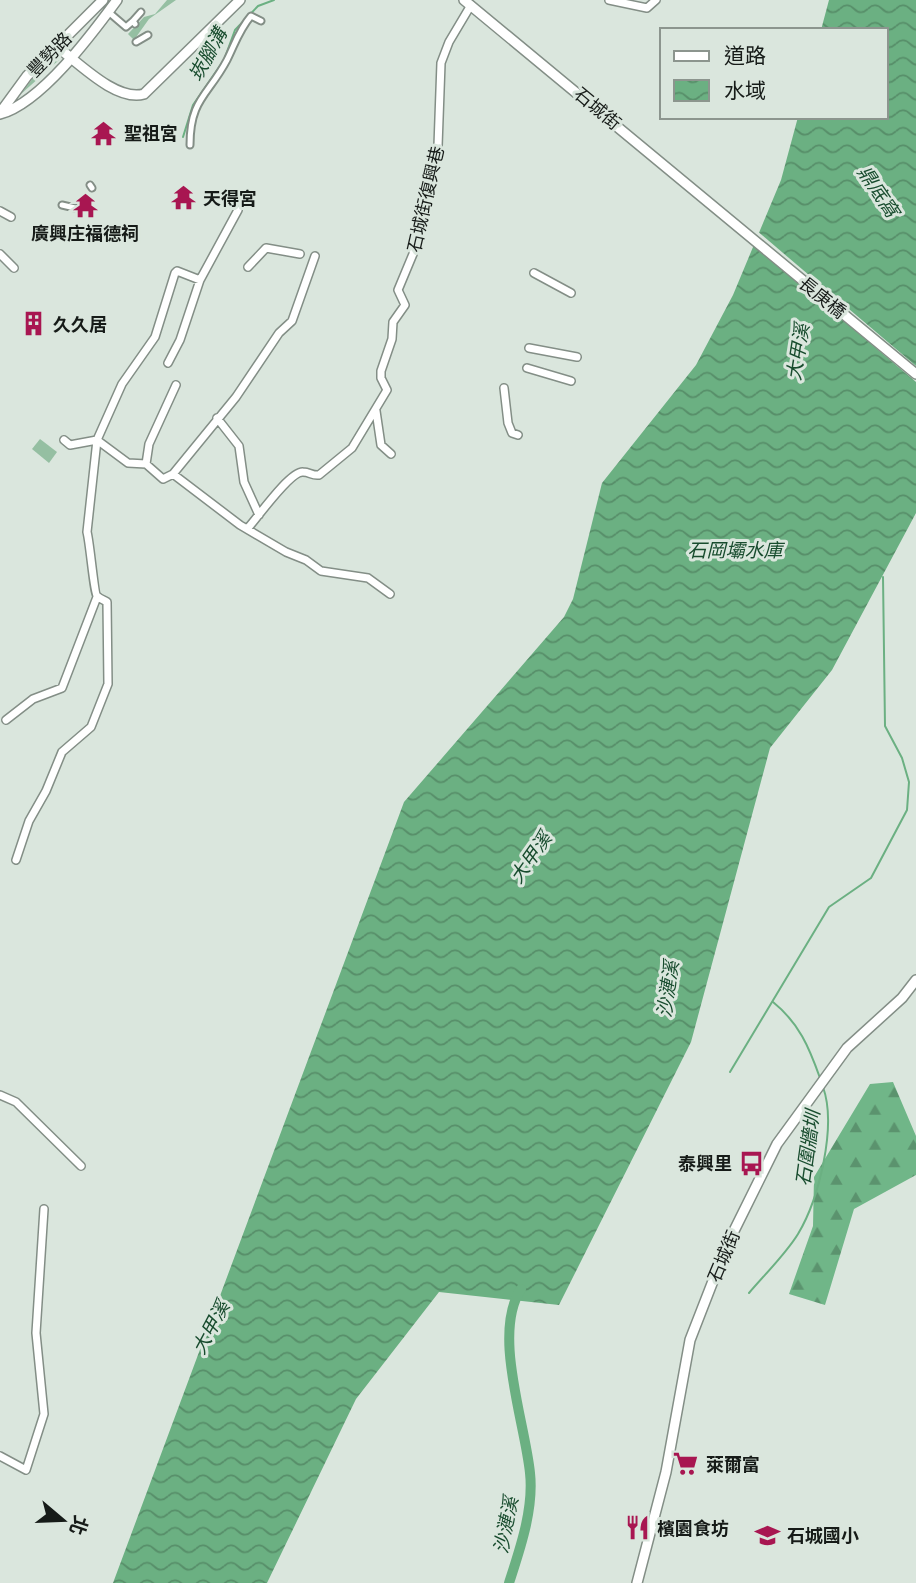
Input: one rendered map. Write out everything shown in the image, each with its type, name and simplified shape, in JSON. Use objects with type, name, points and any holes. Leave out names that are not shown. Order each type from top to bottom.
[{"type":"street","name":"豐勢路","points":[[1,110],[56,46],[103,0]]},
{"type":"street","points":[[1,110],[12,110],[72,58],[117,0]]},
{"type":"street","points":[[56,46],[121,94],[133,97],[144,94],[240,0]]},
{"type":"street","points":[[609,0],[647,8],[656,0]]},
{"type":"street","name":"石城街","points":[[467,3],[599,108],[728,221]]},
{"type":"street","name":"石城街復興巷","points":[[376,410],[387,390],[380,375],[393,340],[391,327],[405,305],[397,293],[413,254],[417,219],[438,146],[441,63],[467,3]]},
{"type":"street","points":[[116,17],[126,27],[134,22],[141,12]]},
{"type":"street","points":[[190,145],[190,122],[206,89],[226,62],[239,30],[251,16],[261,21]]},
{"type":"street","points":[[136,42],[148,35]]},
{"type":"street","points":[[62,205],[75,208]]},
{"type":"street","points":[[168,363],[180,340],[200,280],[238,210]]},
{"type":"street","points":[[0,211],[11,218]]},
{"type":"street","name":"長庚橋","points":[[728,221],[916,374]]},
{"type":"street","points":[[247,267],[266,248],[300,254]]},
{"type":"street","points":[[0,254],[14,268]]},
{"type":"street","points":[[64,440],[70,445],[97,440],[128,463],[146,464],[163,479],[173,474],[236,397],[279,333],[292,321],[315,256]]},
{"type":"street","points":[[16,860],[29,821],[46,791],[62,752],[92,727],[108,684],[107,603],[97,597],[93,587],[92,546],[87,532],[97,440],[122,384],[155,337],[175,273],[177,271],[200,280]]},
{"type":"street","points":[[534,273],[571,293]]},
{"type":"street","points":[[529,348],[577,357]]},
{"type":"street","points":[[527,368],[571,381]]},
{"type":"street","points":[[146,464],[149,444],[176,385]]},
{"type":"street","points":[[504,388],[508,423],[512,433],[518,435]]},
{"type":"street","points":[[376,410],[381,444],[391,454]]},
{"type":"street","points":[[248,528],[297,474],[305,471],[319,475],[352,448],[376,410]]},
{"type":"street","points":[[217,418],[239,446],[244,482],[259,515]]},
{"type":"street","points":[[173,474],[216,509],[321,571],[368,578],[390,594]]},
{"type":"street","points":[[6,720],[33,699],[62,688],[73,668],[97,597]]},
{"type":"street","name":"石城街","points":[[637,1583],[666,1472],[690,1340],[733,1233],[768,1158],[784,1133],[847,1048],[902,998],[916,981]]},
{"type":"street","points":[[0,1094],[16,1102],[81,1166]]},
{"type":"street","points":[[0,1456],[26,1470],[44,1414],[36,1333],[44,1209]]},
{"type":"green space","points":[[167,0],[176,0],[149,19],[134,40],[128,34],[144,17],[155,14]]},
{"type":"green space","points":[[48,58],[59,60],[21,94]]},
{"type":"green space","points":[[40,439],[57,452],[49,463],[32,449]]},
{"type":"green space","points":[[893,1082],[916,1136],[916,1175],[854,1209],[825,1305],[789,1294],[813,1226],[814,1177],[870,1084]]},
{"type":"water","points":[[829,0],[916,0],[916,513],[832,670],[770,748],[691,1042],[559,1305],[439,1292],[356,1399],[267,1583],[113,1583],[404,802],[564,617],[573,599],[602,483],[696,365],[733,295],[781,180],[797,119],[888,119],[888,28],[822,28]]},
{"type":"pier","points":[[756,230],[916,366],[916,382],[751,242]]},
{"type":"waterway","name":"崁腳溝","points":[[183,137],[193,105],[224,60],[235,30],[258,6],[274,0]]},
{"type":"waterway","points":[[730,1072],[829,907],[871,878],[907,810],[909,782],[902,758],[885,726],[883,577]]},
{"type":"waterway","name":"石圍牆圳","points":[[773,1002],[790,1018],[802,1036],[820,1078]]},
{"type":"waterway","name":"石圍牆圳","points":[[749,1293],[793,1242],[813,1202],[827,1141],[827,1103],[823,1087]]},
{"type":"waterway","name":"沙漣溪","points":[[509,1583],[525,1529],[531,1487],[510,1353],[509,1329],[513,1307],[521,1289]]},
{"type":"place","name":"聖祖宮","points":[[104,133]]},
{"type":"place","name":"天得宮","points":[[183,198]]},
{"type":"place","name":"廣興庄福德祠","points":[[85,206]]},
{"type":"place","name":"久久居","points":[[33,324]]},
{"type":"place","name":"泰興里","points":[[752,1163]]},
{"type":"place","name":"萊爾富","points":[[686,1464]]},
{"type":"place","name":"檳園食坊","points":[[637,1528]]},
{"type":"place","name":"石城國小","points":[[767,1535]]},
{"type":"water label","name":"鼎底窩","points":[[879,191]]},
{"type":"water label","name":"大甲溪","points":[[797,352]]},
{"type":"water label","name":"石岡壩水庫","points":[[735,549]]},
{"type":"water label","name":"大甲溪","points":[[530,857]]},
{"type":"water label","name":"大甲溪","points":[[210,1327]]}]
